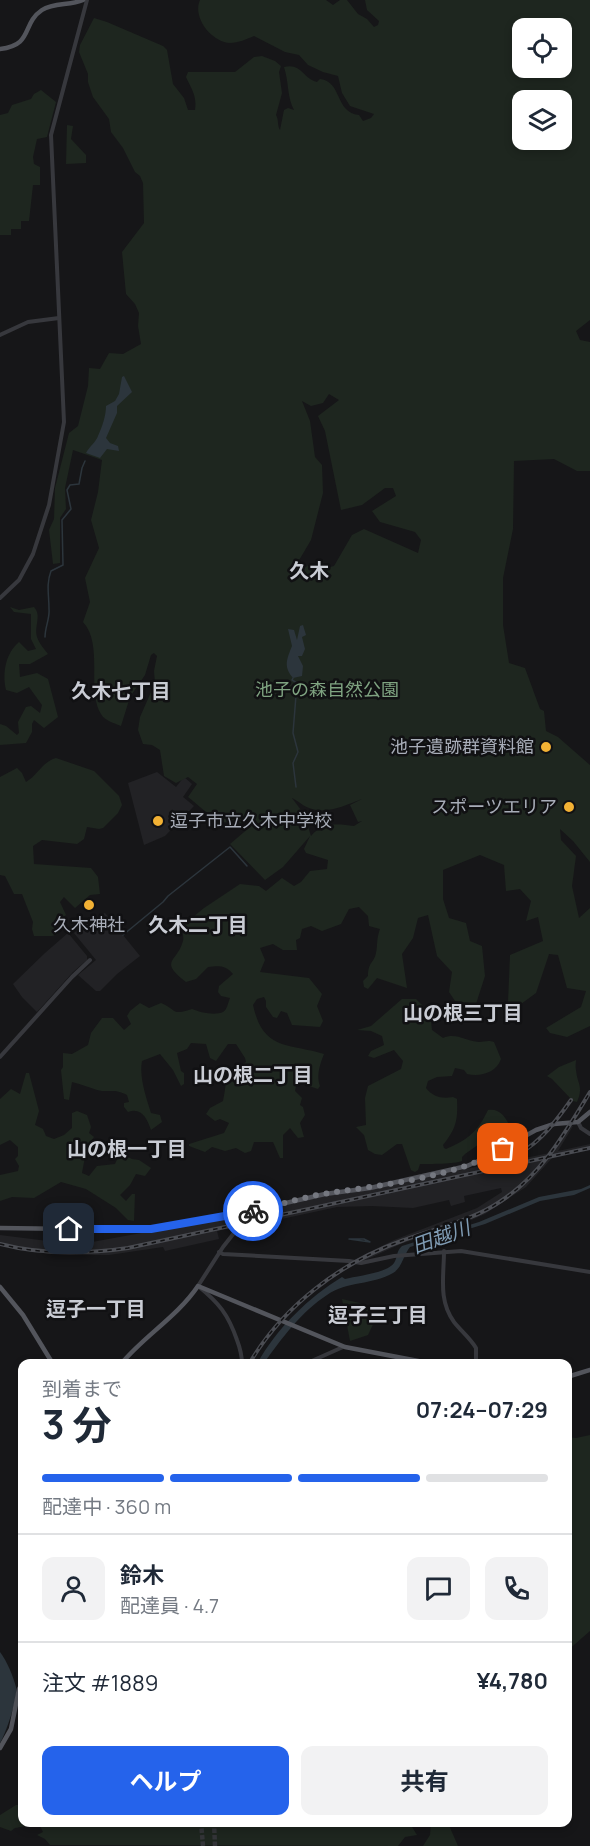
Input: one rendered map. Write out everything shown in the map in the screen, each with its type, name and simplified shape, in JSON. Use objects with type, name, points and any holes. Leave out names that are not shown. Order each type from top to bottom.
[{"type":"main road","points":[[2,49],[13,47],[21,41],[35,16],[42,10],[53,5],[85,0]]},
{"type":"main road","points":[[0,1228],[146,1230],[314,1196],[370,1188],[458,1168],[482,1160],[541,1128],[578,1122],[590,1112]]},
{"type":"main road","points":[[125,1359],[135,1347],[163,1325],[198,1286],[343,1346],[409,1359]]},
{"type":"main road","points":[[0,1287],[18,1309],[50,1359]]},
{"type":"main road","points":[[216,1300],[223,1298]]},
{"type":"main road","points":[[572,1375],[590,1370]]},
{"type":"main road","points":[[0,1748],[11,1729],[18,1694]]},
{"type":"street","points":[[0,598],[19,580],[28,565],[50,500],[64,422],[51,135],[84,12],[85,0]]},
{"type":"street","points":[[76,3],[82,7],[84,12]]},
{"type":"street","points":[[0,335],[28,322],[59,318]]},
{"type":"street","points":[[0,1057],[90,960]]},
{"type":"street","points":[[578,1122],[581,1128],[590,1134]]},
{"type":"street","points":[[242,1359],[230,1320],[216,1300],[198,1286],[219,1252],[238,1228],[244,1212]]},
{"type":"street","points":[[219,1252],[361,1263],[394,1256],[444,1251],[470,1252],[590,1272]]},
{"type":"street","points":[[444,1251],[441,1282],[445,1299],[454,1322],[477,1348],[476,1359]]},
{"type":"street","points":[[316,1359],[343,1346]]},
{"type":"shaded area","name":"逗子市立久木中学校","points":[[157,772],[176,787],[184,777],[192,784],[183,797],[194,806],[165,836],[144,845],[128,783]]},
{"type":"shaded area","points":[[105,913],[140,956],[100,991],[96,991],[78,975],[96,960],[74,933],[90,920]]},
{"type":"shaded area","points":[[68,933],[87,956],[87,960],[37,1012],[13,984]]},
{"type":"shaded area","points":[[567,1125],[573,1126],[558,1151],[590,1144],[590,1149],[553,1157],[526,1187],[485,1214],[460,1225],[403,1243],[361,1262],[354,1260],[394,1240],[477,1208],[502,1192],[501,1188],[464,1196],[465,1202],[451,1206],[449,1200],[413,1208],[337,1207],[240,1228],[247,1214],[326,1195],[368,1190],[499,1162],[524,1150],[554,1126],[538,1143],[504,1162],[550,1153]]},
{"type":"shaded area","points":[[240,1215],[236,1227],[217,1231],[219,1239],[165,1251],[163,1247],[109,1255],[61,1255],[0,1245],[0,1235],[56,1242],[92,1242]]},
{"type":"green space","name":"池子の森自然公園","points":[[200,0],[326,0],[333,5],[340,0],[347,0],[358,14],[374,27],[379,21],[367,10],[365,0],[590,0],[590,320],[576,331],[580,340],[590,342],[590,471],[577,471],[554,459],[514,461],[513,529],[503,578],[503,625],[509,663],[525,668],[540,709],[544,711],[546,731],[558,737],[590,765],[590,862],[560,829],[561,840],[576,856],[572,886],[579,918],[590,908],[590,1026],[567,1037],[550,1033],[546,1028],[581,1007],[586,991],[567,988],[558,955],[549,954],[536,993],[521,1004],[508,1002],[510,955],[543,941],[538,917],[526,921],[531,901],[520,889],[506,891],[504,865],[480,855],[443,870],[443,899],[449,918],[466,923],[470,941],[482,946],[485,976],[476,1004],[455,1001],[449,992],[452,972],[437,956],[428,915],[418,918],[413,938],[402,954],[407,988],[377,978],[368,989],[364,987],[363,981],[368,976],[377,950],[380,929],[369,926],[368,916],[359,907],[349,909],[341,924],[322,931],[311,926],[302,929],[300,938],[296,940],[297,950],[283,950],[273,944],[260,948],[265,960],[260,972],[309,978],[322,994],[317,1006],[323,1021],[320,1027],[292,1025],[287,1013],[281,1011],[277,1018],[273,1017],[266,1007],[264,997],[257,999],[253,1005],[257,1020],[270,1038],[288,1046],[324,1054],[319,1070],[320,1086],[318,1089],[297,1082],[295,1091],[302,1098],[300,1105],[305,1115],[300,1123],[304,1137],[298,1138],[290,1128],[283,1135],[283,1158],[280,1158],[273,1142],[254,1142],[251,1151],[245,1153],[236,1148],[225,1151],[212,1147],[205,1152],[189,1146],[189,1144],[224,1133],[229,1123],[220,1119],[215,1121],[206,1114],[210,1108],[223,1101],[229,1074],[246,1062],[236,1044],[228,1044],[216,1061],[210,1058],[206,1044],[191,1043],[187,1049],[177,1053],[181,1071],[184,1073],[184,1084],[181,1086],[173,1070],[160,1054],[142,1061],[142,1080],[151,1113],[160,1115],[162,1122],[151,1130],[143,1115],[137,1111],[128,1112],[124,1107],[124,1103],[129,1102],[127,1095],[122,1093],[97,1090],[72,1082],[69,1100],[64,1099],[61,1070],[63,1053],[72,1054],[88,1045],[91,1033],[102,1018],[113,1018],[124,1030],[131,1024],[127,1016],[140,1003],[149,1008],[161,1003],[177,1012],[192,1009],[212,1014],[224,1011],[230,998],[221,996],[218,992],[219,986],[233,974],[230,971],[222,967],[208,967],[196,979],[186,982],[171,965],[183,941],[182,926],[240,884],[259,886],[266,891],[282,878],[294,886],[301,882],[310,871],[327,869],[328,860],[306,853],[304,849],[310,836],[283,867],[265,880],[230,844],[250,827],[243,823],[222,822],[206,812],[188,797],[197,784],[188,777],[176,783],[164,776],[160,750],[152,745],[143,744],[138,730],[140,717],[155,683],[154,671],[157,656],[154,653],[151,655],[145,675],[130,697],[121,726],[107,720],[101,714],[95,693],[93,643],[83,622],[90,602],[85,578],[99,548],[91,520],[98,492],[102,460],[73,450],[65,488],[66,509],[60,518],[60,563],[53,564],[49,530],[54,519],[55,488],[69,433],[78,426],[88,386],[89,368],[100,369],[109,353],[123,354],[141,344],[138,326],[139,313],[126,294],[122,252],[144,223],[143,183],[111,132],[109,119],[93,97],[88,74],[79,52],[80,45],[94,18],[163,46],[167,50],[173,84],[184,98],[188,110],[195,110],[195,101],[194,93],[186,77],[188,72],[235,72],[254,57],[262,56],[281,66],[279,72],[282,93],[276,115],[280,130],[284,110],[288,108],[294,110],[284,67],[295,67],[317,82],[320,79],[327,81],[332,85],[346,109],[359,115],[363,121],[374,114],[350,106],[342,93],[338,76],[308,65],[299,55],[285,52],[254,36],[233,43],[223,42],[210,34],[199,14]],"holes":[[[329,394],[339,400],[318,416],[325,431],[341,510],[362,505],[385,488],[393,488],[396,496],[372,511],[380,522],[415,532],[421,540],[418,553],[364,529],[352,535],[334,566],[326,568],[309,564],[306,567],[298,562],[311,540],[323,493],[322,465],[315,457],[310,421],[302,401],[311,406],[323,403]],[[292,798],[316,810],[336,808],[362,799],[350,805],[358,822],[362,821],[354,826],[326,826],[311,836],[304,814]]]},
{"type":"green space","points":[[41,90],[56,102],[47,137],[37,139],[33,157],[34,164],[40,167],[40,185],[33,185],[29,221],[21,221],[21,229],[11,229],[11,235],[0,235],[0,115],[8,113],[12,105],[31,99]]},
{"type":"green space","points":[[67,125],[73,126],[71,139],[86,155],[86,163],[66,164]]},
{"type":"green space","points":[[10,607],[19,610],[34,607],[36,610],[37,637],[48,654],[30,664],[19,664],[20,677],[37,673],[48,679],[58,717],[44,728],[34,720],[32,732],[26,743],[0,745],[0,724],[17,735],[19,733],[18,722],[26,707],[31,706],[40,713],[42,705],[29,687],[17,693],[6,690],[6,663],[15,646],[19,642],[28,651],[36,649],[31,639],[31,614],[14,612]]},
{"type":"green space","points":[[56,758],[94,771],[119,796],[122,805],[118,813],[103,828],[87,827],[84,839],[77,844],[42,840],[33,846],[34,864],[91,868],[98,877],[100,894],[90,895],[75,908],[64,897],[60,902],[66,915],[58,921],[58,934],[34,936],[33,922],[22,894],[14,894],[5,876],[0,875],[0,777],[17,768],[26,782],[47,762]]},
{"type":"green space","points":[[402,999],[416,999],[430,1013],[432,1030],[443,1038],[452,1036],[479,1042],[494,1042],[501,1059],[495,1068],[487,1073],[472,1075],[455,1068],[452,1076],[437,1077],[428,1081],[426,1088],[435,1095],[457,1099],[455,1124],[443,1145],[444,1148],[454,1146],[472,1134],[488,1110],[499,1112],[510,1126],[508,1130],[492,1135],[465,1154],[462,1161],[420,1164],[415,1172],[411,1170],[402,1144],[397,1144],[382,1155],[375,1154],[368,1150],[364,1135],[356,1127],[366,1125],[365,1098],[368,1086],[401,1069],[403,1061],[394,1050],[374,1058],[368,1056],[371,1051],[384,1045],[382,1036],[371,1031],[357,1030],[371,1026]]},
{"type":"green space","points":[[576,1060],[580,1089],[577,1102],[573,1101],[547,1076],[559,1067]]},
{"type":"green space","points":[[26,1073],[29,1073],[39,1111],[35,1125],[43,1129],[46,1136],[54,1139],[64,1135],[72,1128],[72,1113],[77,1111],[87,1115],[91,1127],[89,1133],[94,1137],[87,1146],[82,1173],[89,1176],[97,1166],[115,1164],[120,1153],[139,1160],[151,1168],[145,1176],[136,1174],[130,1185],[120,1195],[126,1201],[132,1194],[135,1194],[134,1221],[128,1220],[116,1208],[86,1189],[61,1182],[34,1198],[12,1197],[0,1201],[0,1175],[18,1171],[19,1166],[15,1159],[18,1156],[18,1147],[10,1140],[0,1145],[0,1099],[11,1089],[20,1094]]},
{"type":"green space","points":[[342,1299],[360,1303],[377,1316],[368,1335],[350,1341]]},
{"type":"green space","points":[[590,1435],[590,1631],[572,1647],[572,1438]]},
{"type":"green space","points":[[18,1805],[18,1827],[21,1827],[11,1831],[0,1827],[0,1815]]},
{"type":"green space","points":[[40,1827],[412,1827],[417,1835],[405,1837],[398,1846],[50,1845],[37,1835],[43,1832]]},
{"type":"green space","points":[[431,1827],[450,1827],[458,1846],[423,1846],[430,1835]]},
{"type":"water","points":[[124,376],[132,392],[117,406],[117,413],[106,438],[110,443],[118,446],[119,451],[107,449],[100,458],[86,453],[99,433],[105,418],[106,406],[115,401],[119,394]]},
{"type":"water","points":[[303,625],[306,635],[302,637],[305,649],[302,656],[298,656],[303,666],[302,676],[293,678],[287,666],[292,646],[288,629],[294,630],[297,640],[300,626]]},
{"type":"water","name":"田越川","points":[[590,1185],[590,1188],[574,1195],[540,1201],[485,1224],[410,1247],[399,1268],[393,1273],[377,1280],[343,1287],[327,1295],[292,1326],[267,1359],[260,1359],[294,1315],[317,1294],[342,1277],[345,1279],[385,1269],[394,1263],[402,1246],[479,1222],[539,1197],[581,1189]]},
{"type":"water","points":[[0,1652],[11,1673],[16,1692],[11,1715],[0,1743]]},
{"type":"waterway","points":[[45,637],[49,612],[49,576],[51,571],[63,565],[62,520],[71,509],[67,490],[70,485],[79,484],[85,461]]},
{"type":"waterway","points":[[293,678],[292,680],[297,683],[293,733],[298,752],[293,763],[296,787]]},
{"type":"waterway","points":[[123,935],[230,847],[247,866]]},
{"type":"waterway","points":[[349,1239],[364,1239],[370,1242],[349,1239]]},
{"type":"tunnel","points":[[201,1827],[203,1846]]},
{"type":"tunnel","points":[[214,1827],[215,1846]]},
{"type":"railway","points":[[252,1359],[279,1323],[296,1305],[336,1274],[381,1249],[478,1214],[516,1190],[552,1152],[590,1092]]},
{"type":"railway","points":[[504,1161],[534,1144],[571,1100]]},
{"type":"railway","points":[[0,1244],[16,1248],[64,1252],[128,1248],[590,1148]]},
{"type":"way so far","points":[[253,1211],[331,1192],[370,1188],[458,1168],[482,1160],[503,1149]]},
{"type":"place","name":"池子遺跡群資料館","points":[[546,747]]},
{"type":"place","name":"スポーツエリア","points":[[569,807]]},
{"type":"place","name":"逗子市立久木中学校","points":[[158,821]]},
{"type":"place","name":"久木神社","points":[[89,905]]},
{"type":"district","name":"久木","points":[[309,571]]},
{"type":"district","name":"久木七丁目","points":[[121,691]]},
{"type":"district","name":"久木二丁目","points":[[198,925]]},
{"type":"district","name":"山の根三丁目","points":[[463,1013]]},
{"type":"district","name":"山の根二丁目","points":[[253,1075]]},
{"type":"district","name":"山の根一丁目","points":[[127,1149]]},
{"type":"district","name":"逗子一丁目","points":[[96,1309]]},
{"type":"district","name":"逗子三丁目","points":[[378,1315]]},
{"type":"route","points":[[69,1229],[151,1229],[253,1211]]}]
